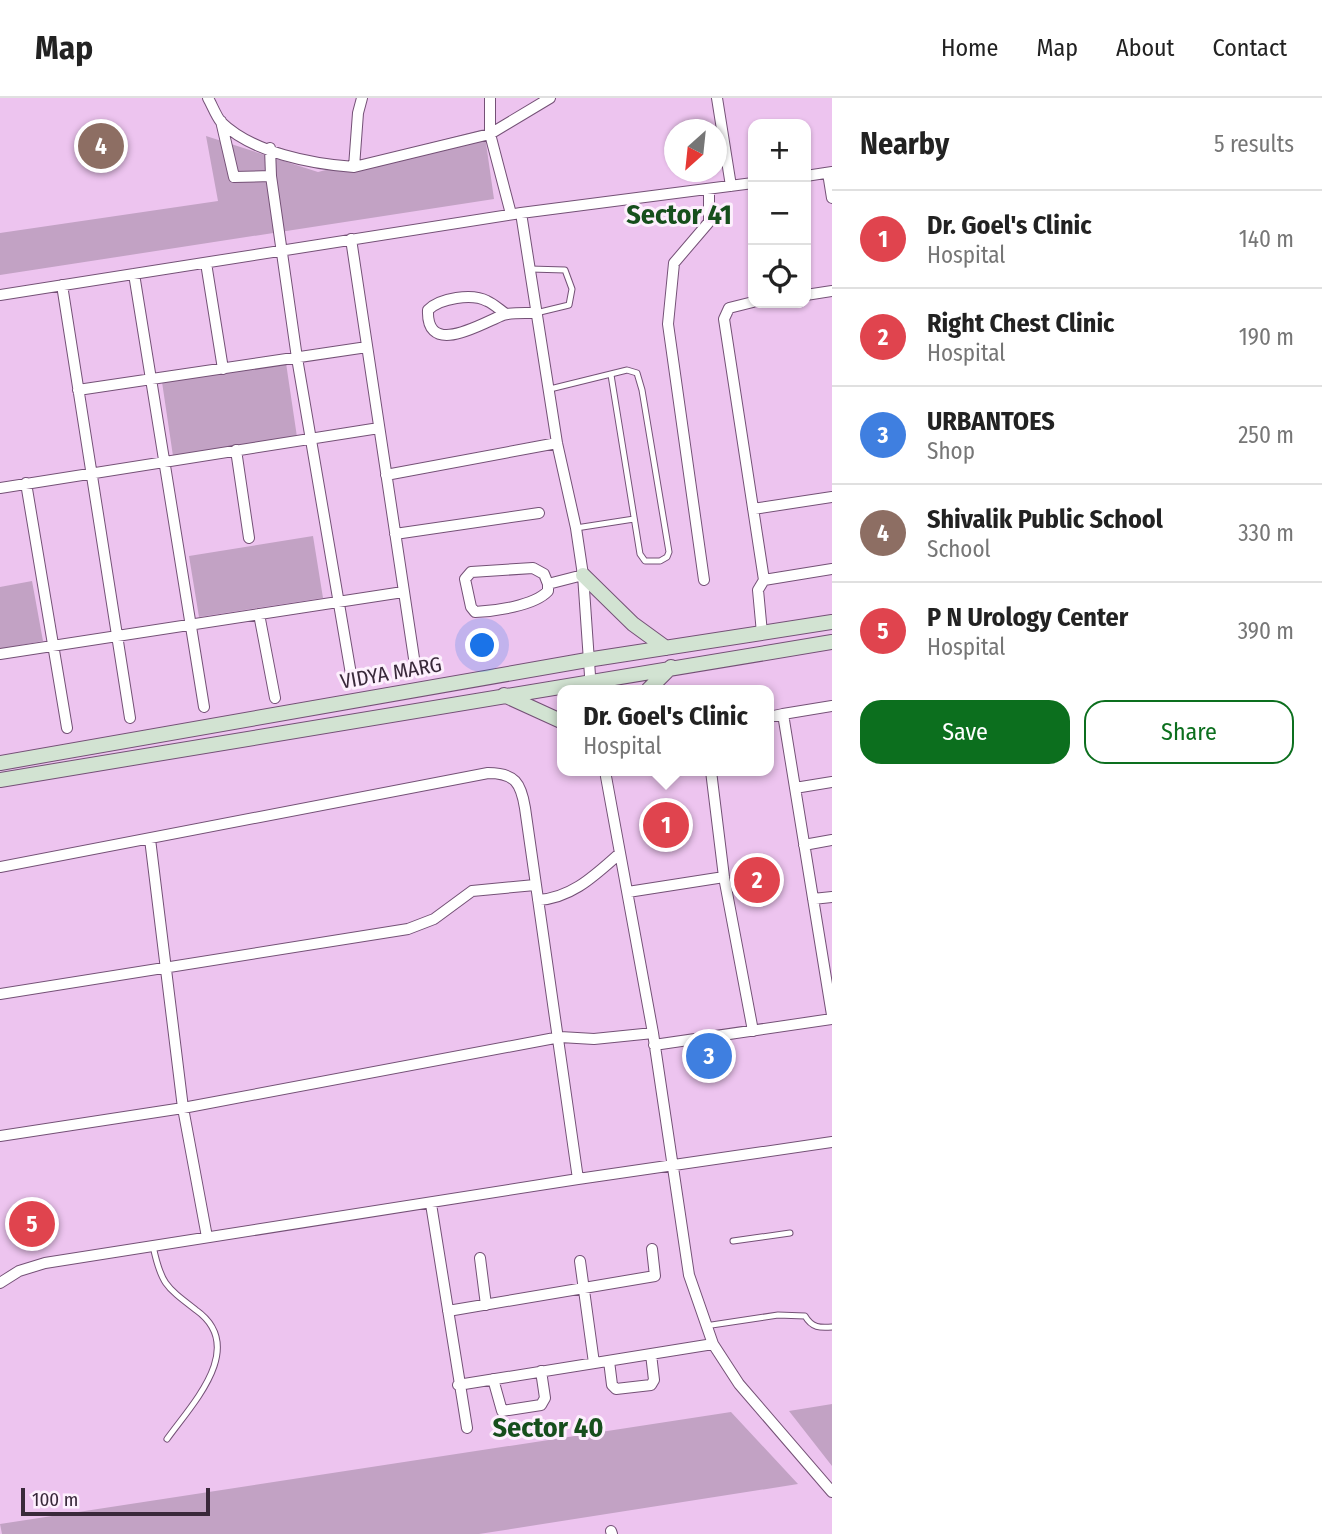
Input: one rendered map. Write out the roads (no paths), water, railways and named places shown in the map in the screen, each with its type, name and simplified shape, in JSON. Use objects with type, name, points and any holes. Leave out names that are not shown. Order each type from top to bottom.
[{"type":"main road","points":[[583,575],[632,624],[666,648]]},
{"type":"main road","name":"VIDYA MARG","points":[[0,763],[587,660],[832,622]]},
{"type":"main road","name":"VIDYA MARG","points":[[590,685],[671,667],[832,642]]},
{"type":"main road","points":[[653,685],[671,667]]},
{"type":"main road","name":"VIDYA MARG","points":[[0,780],[503,695],[557,689]]},
{"type":"main road","points":[[503,695],[557,719]]},
{"type":"street","points":[[208,98],[220,121],[234,177],[271,176]]},
{"type":"street","points":[[354,167],[358,113],[362,98]]},
{"type":"street","points":[[490,98],[490,134],[516,213],[529,269],[557,443],[576,528],[583,575],[590,685]]},
{"type":"street","points":[[220,121],[307,164],[354,167],[490,134],[550,98]]},
{"type":"street","points":[[717,98],[731,186]]},
{"type":"street","points":[[270,148],[271,176],[298,358],[352,680]]},
{"type":"street","points":[[811,175],[830,172],[832,198]]},
{"type":"street","points":[[0,295],[516,213],[748,184]]},
{"type":"street","points":[[704,580],[668,324],[674,263],[709,222],[709,189]]},
{"type":"street","points":[[351,239],[415,665]]},
{"type":"street","points":[[206,262],[223,369]]},
{"type":"street","points":[[134,274],[204,707]]},
{"type":"street","points":[[62,285],[94,473],[130,718]]},
{"type":"street","points":[[811,294],[832,291]]},
{"type":"street","points":[[506,314],[487,301],[475,297],[435,304],[428,310],[428,320],[431,327],[440,332],[461,334],[480,328],[506,314],[536,313]]},
{"type":"street","points":[[748,303],[729,308],[724,319],[764,580],[758,590],[762,633]]},
{"type":"street","points":[[78,390],[367,348]]},
{"type":"street","points":[[0,488],[379,428]]},
{"type":"street","points":[[386,475],[557,443]]},
{"type":"street","points":[[236,450],[249,538]]},
{"type":"street","points":[[26,483],[67,728]]},
{"type":"street","points":[[754,509],[832,497]]},
{"type":"street","points":[[395,534],[539,513]]},
{"type":"street","points":[[533,568],[544,573],[548,584],[548,591],[536,599],[475,612],[471,607],[465,579],[471,572],[533,568]]},
{"type":"street","points":[[764,580],[832,569]]},
{"type":"street","points":[[548,584],[583,575]]},
{"type":"street","points":[[0,654],[403,592]]},
{"type":"street","points":[[259,614],[275,698]]},
{"type":"street","points":[[774,716],[832,706]]},
{"type":"street","points":[[654,1045],[832,1017],[827,958],[813,899],[783,715]]},
{"type":"street","points":[[0,867],[498,773],[515,778],[522,791],[560,1037],[578,1179]]},
{"type":"street","points":[[606,776],[653,1033],[689,1275],[705,1326],[713,1344],[745,1392],[832,1492]]},
{"type":"street","points":[[712,776],[724,877],[753,1031]]},
{"type":"street","points":[[795,788],[832,782]]},
{"type":"street","points":[[150,839],[163,966],[183,1108],[207,1237]]},
{"type":"street","points":[[804,845],[832,840]]},
{"type":"street","points":[[538,900],[550,900],[583,885],[619,854]]},
{"type":"street","points":[[628,892],[724,877]]},
{"type":"street","points":[[0,994],[408,929],[434,919],[472,891],[535,885]]},
{"type":"street","points":[[813,899],[832,897]]},
{"type":"street","points":[[0,1136],[183,1108],[560,1037],[594,1039],[653,1033]]},
{"type":"street","points":[[0,1283],[19,1271],[45,1263],[832,1142]]},
{"type":"street","points":[[431,1204],[467,1428]]},
{"type":"street","points":[[448,1311],[655,1276],[652,1249]]},
{"type":"street","points":[[480,1258],[486,1305]]},
{"type":"street","points":[[580,1261],[594,1363]]},
{"type":"street","points":[[458,1385],[713,1344]]},
{"type":"street","points":[[609,1360],[613,1388],[651,1385],[654,1380],[650,1354]]},
{"type":"street","points":[[492,1379],[502,1411],[541,1405],[545,1398],[541,1371]]},
{"type":"lane","points":[[529,269],[565,270],[572,289],[569,305],[536,313]]},
{"type":"lane","points":[[550,389],[611,375],[632,371],[640,379],[662,508],[667,558],[652,563],[641,558],[611,375]]},
{"type":"lane","points":[[576,528],[634,519]]},
{"type":"lane","points":[[733,1241],[790,1233]]},
{"type":"lane","points":[[153,1246],[158,1272],[166,1287],[208,1319],[215,1330],[219,1353],[214,1369],[200,1393],[167,1439]]},
{"type":"lane","points":[[705,1326],[778,1315],[805,1316],[809,1323],[820,1328],[832,1327]]},
{"type":"place","name":"Shivalik Public School","points":[[101,146]]},
{"type":"place","name":"Dr. Goel's Clinic","points":[[666,825]]},
{"type":"place","name":"Right Chest Clinic","points":[[757,880]]},
{"type":"place","name":"URBANTOES","points":[[709,1056]]},
{"type":"place","name":"P N Urology Center","points":[[32,1224]]},
{"type":"district","name":"Sector 41","points":[[679,214]]},
{"type":"district","name":"Sector 40","points":[[548,1427]]}]
